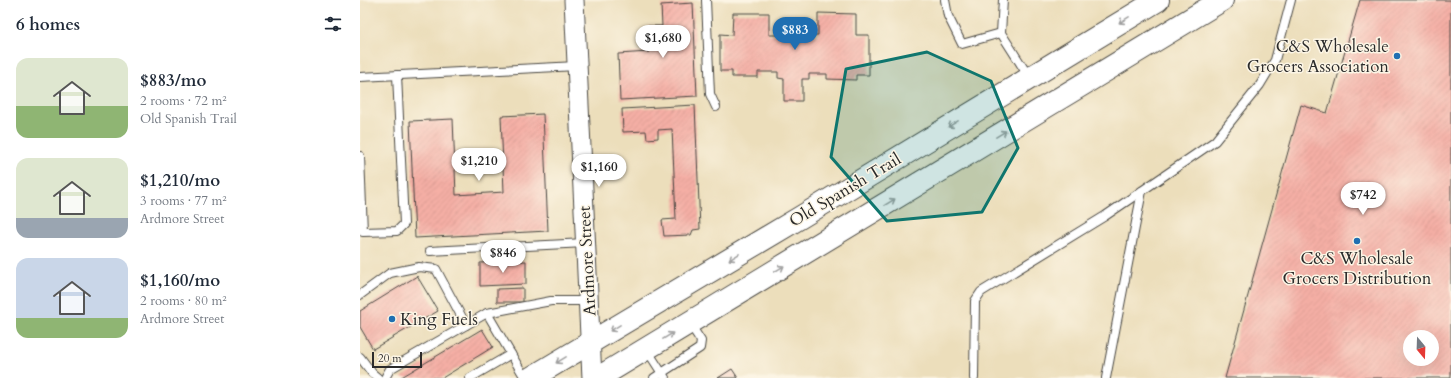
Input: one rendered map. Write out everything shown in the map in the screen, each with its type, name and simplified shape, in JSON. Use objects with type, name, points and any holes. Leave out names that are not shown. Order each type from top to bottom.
[{"type":"main road","name":"Old Spanish Trail","points":[[531,378],[801,217],[1158,0]]},
{"type":"main road","name":"Old Spanish Trail","points":[[598,378],[1043,109],[1208,4]]},
{"type":"main road","points":[[1028,79],[1043,109]]},
{"type":"main road","points":[[801,217],[818,245]]},
{"type":"street","name":"Ardmore Street","points":[[574,0],[592,378]]},
{"type":"lane","points":[[706,0],[710,94],[716,107]]},
{"type":"lane","points":[[945,0],[948,16],[962,44],[1001,33]]},
{"type":"lane","points":[[1003,0],[1001,33],[1028,79]]},
{"type":"lane","points":[[974,378],[975,301],[981,292],[1105,216],[1214,141],[1260,85],[1275,60],[1291,0]]},
{"type":"lane","points":[[360,77],[578,66]]},
{"type":"lane","points":[[360,156],[363,232],[397,231],[404,224],[397,75]]},
{"type":"lane","points":[[1106,378],[1142,191]]},
{"type":"lane","points":[[430,251],[586,243]]},
{"type":"lane","points":[[360,295],[390,273],[420,267],[436,269],[466,325]]},
{"type":"lane","points":[[385,378],[390,369],[487,313],[551,301],[589,300]]},
{"type":"lane","points":[[487,313],[525,378]]},
{"type":"lane","points":[[654,378],[663,375],[700,348],[701,341],[690,323]]},
{"type":"lane","points":[[646,349],[663,375]]},
{"type":"lane","points":[[470,378],[511,354]]},
{"type":"lane","points":[[360,357],[372,373],[378,378]]},
{"type":"highlighted area","points":[[927,52],[991,81],[1018,148],[982,212],[887,221],[831,157],[846,69]]},
{"type":"building","name":"C&S Wholesale Grocers Distribution","points":[[1360,0],[1451,0],[1451,378],[1225,378],[1301,105],[1327,113]]},
{"type":"building","points":[[693,3],[697,96],[620,100],[618,54],[649,52],[648,26],[662,26],[661,5]]},
{"type":"building","points":[[733,13],[769,13],[769,35],[818,35],[818,13],[856,14],[856,35],[869,35],[869,75],[856,75],[856,80],[827,79],[827,74],[809,74],[809,79],[802,79],[802,101],[784,101],[784,79],[778,78],[778,72],[758,72],[758,77],[732,77],[732,71],[720,71],[720,34],[732,35]]},
{"type":"building","points":[[695,105],[700,229],[693,230],[691,235],[664,236],[662,220],[676,219],[672,129],[658,130],[658,138],[647,139],[646,131],[623,132],[622,109]]},
{"type":"building","points":[[543,114],[548,231],[415,238],[410,121],[453,119],[456,195],[504,192],[501,116]]},
{"type":"building","points":[[526,261],[526,284],[480,286],[480,263]]},
{"type":"building","name":"King Fuels","points":[[417,276],[438,311],[373,349],[360,327],[360,311]]},
{"type":"building","points":[[523,288],[523,302],[497,302],[497,289]]},
{"type":"building","points":[[482,329],[493,347],[442,378],[400,378]]},
{"type":"building","points":[[732,369],[738,378],[718,378]]},
{"type":"place","name":"C&S Wholesale Grocers Association","points":[[1397,56]]},
{"type":"place","name":"C&S Wholesale Grocers Distribution","points":[[1357,241]]},
{"type":"place","name":"King Fuels","points":[[392,319]]}]
